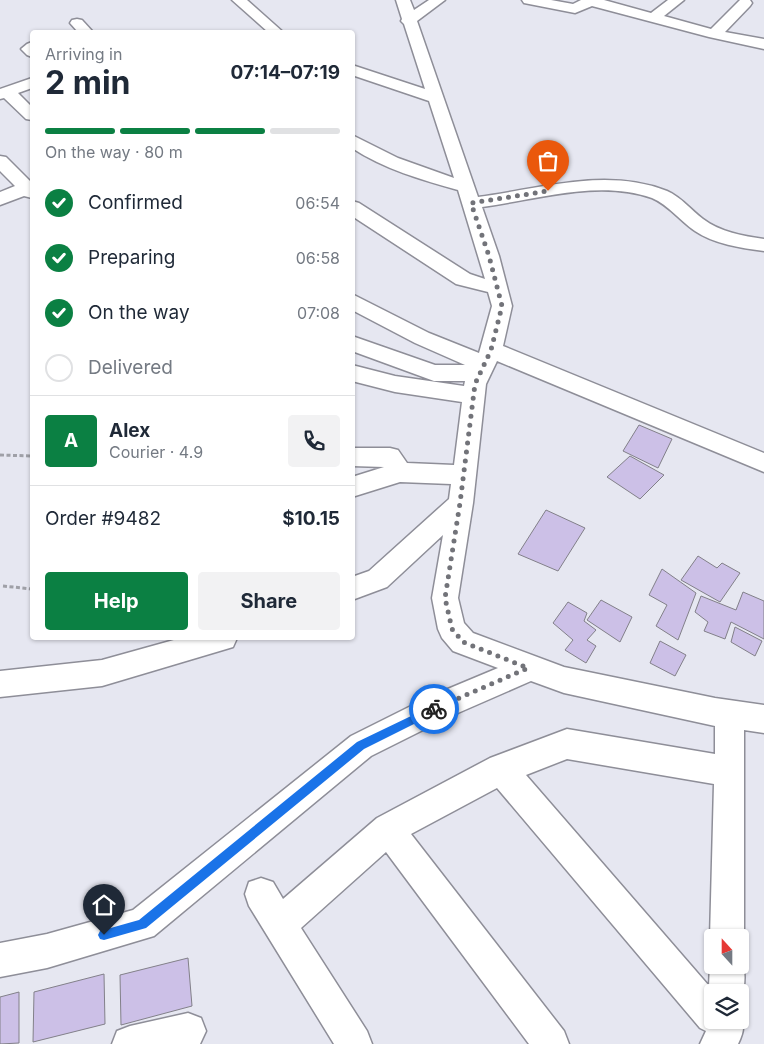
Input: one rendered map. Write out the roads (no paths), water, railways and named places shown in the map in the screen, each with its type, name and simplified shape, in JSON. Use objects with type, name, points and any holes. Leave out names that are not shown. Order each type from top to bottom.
[{"type":"street","points":[[238,0],[274,30]]},
{"type":"street","points":[[403,0],[408,21],[468,195],[502,306],[474,396],[445,598],[452,629],[463,642],[564,680],[730,714],[764,719]]},
{"type":"street","points":[[408,21],[438,0]]},
{"type":"street","points":[[530,0],[575,10],[592,0],[714,34],[764,44]]},
{"type":"street","points":[[654,17],[677,0]]},
{"type":"street","points":[[714,34],[747,3]]},
{"type":"street","points":[[355,71],[434,97]]},
{"type":"street","points":[[4,93],[30,84]]},
{"type":"street","points":[[4,93],[30,113]]},
{"type":"street","points":[[355,142],[365,150],[420,172],[468,195],[548,191],[608,185],[640,189],[661,195],[704,228],[747,243],[764,245]]},
{"type":"street","points":[[0,161],[30,190],[0,199]]},
{"type":"street","points":[[355,209],[463,279],[481,285],[497,286]]},
{"type":"street","points":[[355,303],[422,338],[764,463]]},
{"type":"street","points":[[355,344],[434,373],[484,362]]},
{"type":"street","points":[[355,374],[395,384],[474,396]]},
{"type":"street","points":[[355,457],[390,457],[400,472]]},
{"type":"street","points":[[355,486],[400,472],[464,474]]},
{"type":"street","points":[[355,588],[378,580],[460,503]]},
{"type":"street","points":[[0,684],[102,673],[216,640]]},
{"type":"street","points":[[0,960],[47,951],[142,924],[361,746],[464,695],[528,668]]},
{"type":"street","points":[[727,929],[730,714]]},
{"type":"street","points":[[280,924],[388,829],[501,769],[567,744],[730,772]]},
{"type":"street","points":[[501,769],[704,1007]]},
{"type":"street","points":[[388,829],[551,1044]]},
{"type":"street","points":[[261,894],[354,1044]]},
{"type":"street","points":[[130,1044],[188,1031]]}]
